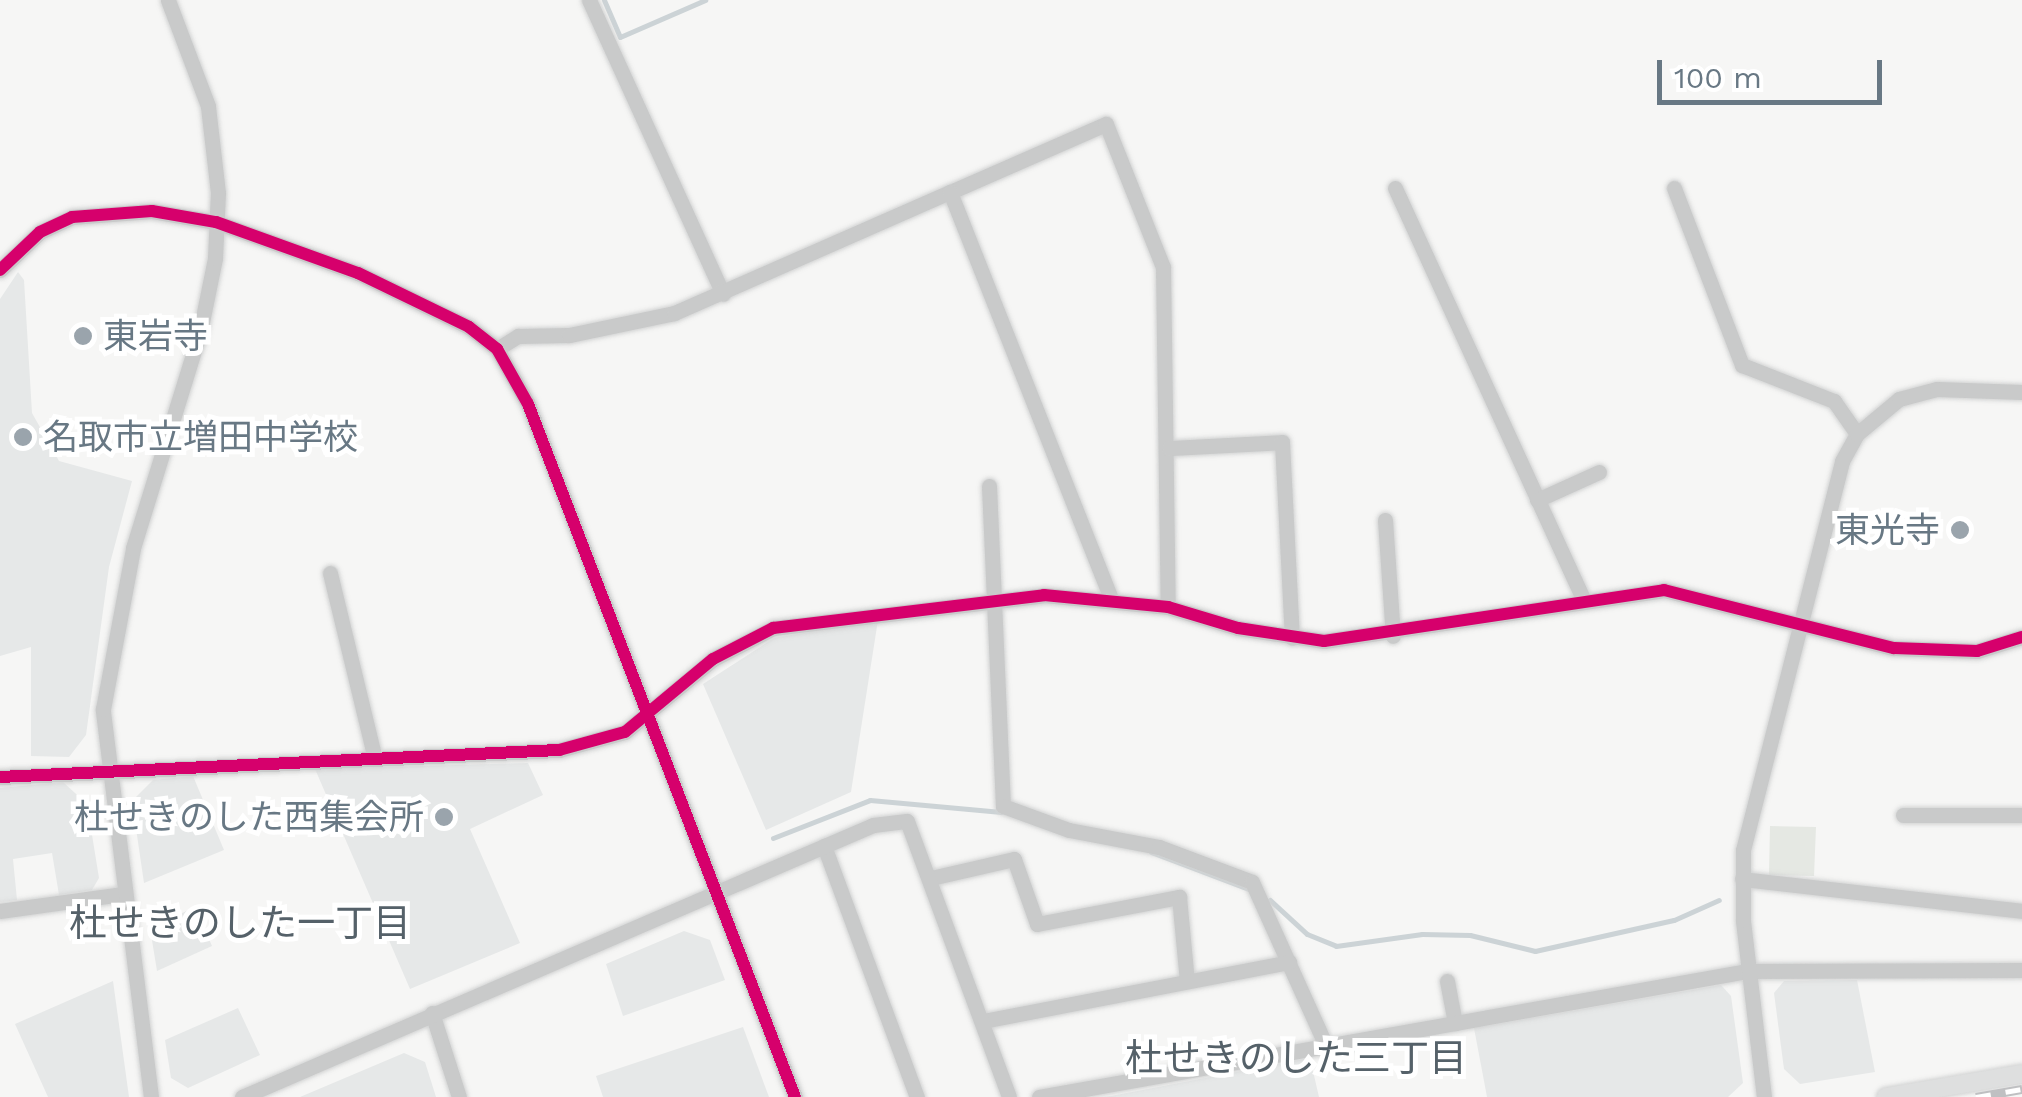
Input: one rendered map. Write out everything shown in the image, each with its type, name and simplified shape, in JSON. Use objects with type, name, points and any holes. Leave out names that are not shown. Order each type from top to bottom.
[{"type":"main road","points":[[1886,1097],[2022,1074]]},
{"type":"street","points":[[151,1097],[106,768],[103,709],[133,548],[200,332],[216,222],[208,106],[168,0]]},
{"type":"street","points":[[590,0],[723,294]]},
{"type":"street","points":[[497,349],[518,336],[622,327],[723,294],[1106,124],[1163,267],[1169,448],[1168,607]]},
{"type":"street","points":[[1394,188],[1583,598]]},
{"type":"street","points":[[1674,188],[1742,365],[1834,401],[1856,434]]},
{"type":"street","points":[[950,192],[1110,598]]},
{"type":"street","points":[[0,270],[40,232],[72,216],[152,211],[216,222],[358,273],[470,326],[497,349],[528,404],[795,1097]]},
{"type":"street","points":[[1764,1097],[1748,972],[1742,879],[1748,817],[1842,461],[1856,434],[1900,399],[1937,390],[2022,392]]},
{"type":"street","points":[[1169,448],[1282,442],[1292,638]]},
{"type":"street","points":[[1537,500],[1600,472]]},
{"type":"street","points":[[988,486],[1003,806],[1069,830],[1146,843],[1252,882],[1326,1046]]},
{"type":"street","points":[[1385,520],[1393,636]]},
{"type":"street","points":[[330,573],[375,759]]},
{"type":"street","points":[[0,777],[106,768],[558,750],[619,735],[649,718],[713,660],[773,628],[996,600],[1110,598],[1168,607],[1292,638],[1393,636],[1583,598],[1664,590],[1938,654],[2022,637]]},
{"type":"street","points":[[1904,815],[2022,815]]},
{"type":"street","points":[[242,1097],[873,825],[907,821],[1009,1097]]},
{"type":"street","points":[[824,846],[917,1097]]},
{"type":"street","points":[[930,878],[1014,859],[1037,924],[1179,897],[1187,981]]},
{"type":"street","points":[[1742,879],[2022,910]]},
{"type":"street","points":[[0,911],[123,894]]},
{"type":"street","points":[[983,1021],[1290,962]]},
{"type":"street","points":[[1039,1097],[1748,972],[2022,970]]},
{"type":"street","points":[[1447,981],[1455,1023]]},
{"type":"street","points":[[432,1013],[459,1097]]},
{"type":"shaded area","name":"名取市立増田中学校","points":[[18,272],[24,280],[32,413],[59,461],[132,481],[109,567],[86,735],[69,757],[31,756],[31,647],[0,656],[0,299]]},
{"type":"shaded area","points":[[878,620],[851,792],[766,830],[703,684],[774,638]]},
{"type":"shaded area","points":[[528,763],[543,795],[470,829],[520,943],[410,989],[315,769]]},
{"type":"shaded area","points":[[193,776],[224,850],[144,883],[132,801],[153,780]]},
{"type":"shaded area","points":[[63,782],[87,804],[99,878],[92,890],[59,895],[52,853],[13,859],[17,900],[0,902],[0,788]]},
{"type":"shaded area","points":[[1770,826],[1816,827],[1814,876],[1769,875]]},
{"type":"shaded area","points":[[195,907],[212,946],[157,971],[150,928]]},
{"type":"shaded area","points":[[684,931],[710,940],[725,980],[623,1016],[606,964]]},
{"type":"shaded area","points":[[1857,980],[1875,1072],[1800,1084],[1784,1069],[1774,993],[1784,981]]},
{"type":"shaded area","points":[[113,981],[129,1097],[48,1097],[15,1024]]},
{"type":"shaded area","points":[[1721,985],[1731,996],[1743,1083],[1728,1097],[1487,1097],[1474,1028]]},
{"type":"shaded area","points":[[238,1008],[260,1055],[188,1088],[171,1078],[165,1040]]},
{"type":"shaded area","points":[[743,1027],[769,1097],[603,1097],[596,1076]]},
{"type":"shaded area","points":[[404,1053],[425,1062],[436,1097],[300,1097]]},
{"type":"shaded area","points":[[1310,1058],[1319,1097],[1102,1097],[1111,1096]]},
{"type":"waterway","points":[[604,0],[620,37],[705,0]]},
{"type":"waterway","points":[[773,838],[870,800],[1001,812]]},
{"type":"waterway","points":[[1151,852],[1249,889]]},
{"type":"waterway","points":[[1270,900],[1307,934],[1336,946],[1422,934],[1470,935],[1535,951],[1674,920],[1719,900]]},
{"type":"railway","points":[[1976,1097],[2022,1089]]},
{"type":"cycle path","points":[[0,270],[40,232],[72,217],[152,211],[216,222],[358,273],[469,327],[497,349],[528,404],[795,1097]]},
{"type":"cycle path","points":[[0,777],[559,750],[625,732],[713,659],[773,628],[1044,595],[1168,607],[1238,628],[1324,641],[1664,590],[1894,648],[1977,651],[2022,637]]},
{"type":"place","name":"東岩寺","points":[[83,336]]},
{"type":"place","name":"名取市立増田中学校","points":[[23,437]]},
{"type":"place","name":"東光寺","points":[[1960,530]]},
{"type":"place","name":"杜せきのした西集会所","points":[[444,817]]},
{"type":"district","name":"杜せきのした一丁目","points":[[240,924]]},
{"type":"district","name":"杜せきのした三丁目","points":[[1296,1059]]}]
